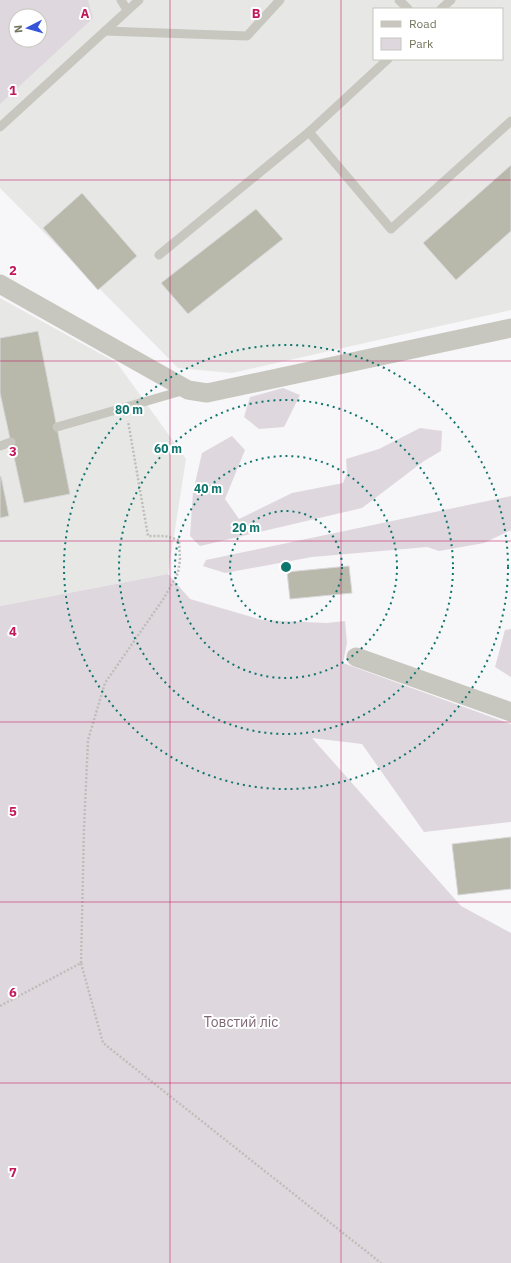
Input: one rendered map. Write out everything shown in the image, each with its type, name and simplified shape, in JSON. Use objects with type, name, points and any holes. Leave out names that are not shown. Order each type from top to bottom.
[{"type":"street","points":[[0,284],[188,390],[207,393],[511,328]]},
{"type":"street","points":[[356,657],[511,712]]},
{"type":"lane","points":[[121,0],[127,10]]},
{"type":"lane","points":[[0,127],[139,0]]},
{"type":"lane","points":[[105,31],[247,36],[280,0]]},
{"type":"lane","points":[[399,0],[407,8]]},
{"type":"lane","points":[[442,8],[451,0]]},
{"type":"lane","points":[[159,255],[310,132],[387,60]]},
{"type":"lane","points":[[310,132],[391,229],[510,124]]},
{"type":"lane","points":[[57,427],[188,390]]},
{"type":"lane","points":[[0,446],[10,442]]},
{"type":"path","points":[[125,407],[148,536],[165,536],[179,540],[180,560],[178,573],[164,598],[105,684],[88,740],[81,963],[102,1043],[381,1263]]},
{"type":"path","points":[[0,1006],[81,963]]},
{"type":"shaded area","points":[[0,0],[511,0],[511,310],[232,373],[178,368],[0,188]]},
{"type":"shaded area","points":[[0,298],[117,363],[186,459],[168,574],[0,606]]},
{"type":"green space","points":[[0,0],[88,0],[93,18],[0,104]]},
{"type":"green space","points":[[283,388],[300,395],[284,427],[259,429],[244,417],[250,397]]},
{"type":"green space","points":[[420,428],[442,431],[441,451],[424,461],[362,508],[200,546],[190,536],[193,492],[202,453],[232,436],[245,450],[225,499],[239,519],[292,493],[343,483],[347,473],[346,459],[379,449]]},
{"type":"green space","points":[[511,496],[511,530],[484,543],[439,551],[427,547],[312,557],[225,573],[203,566],[206,560]]},
{"type":"green space","name":"Товстий ліс","points":[[168,574],[190,599],[262,620],[327,623],[345,621],[347,643],[343,663],[511,724],[511,822],[424,832],[362,744],[312,738],[461,906],[511,933],[511,1263],[0,1263],[0,606]]},
{"type":"green space","points":[[511,629],[511,677],[495,667],[505,630]]},
{"type":"building","points":[[511,165],[511,231],[456,280],[423,243]]},
{"type":"building","points":[[82,193],[137,256],[98,290],[43,228]]},
{"type":"building","points":[[256,209],[283,239],[188,314],[161,283]]},
{"type":"building","points":[[38,331],[70,494],[24,503],[0,393],[0,338]]},
{"type":"building","points":[[1,476],[9,516],[0,518],[0,477]]},
{"type":"building","points":[[349,566],[352,593],[290,599],[287,572]]},
{"type":"building","points":[[511,837],[511,889],[458,895],[452,844]]}]
